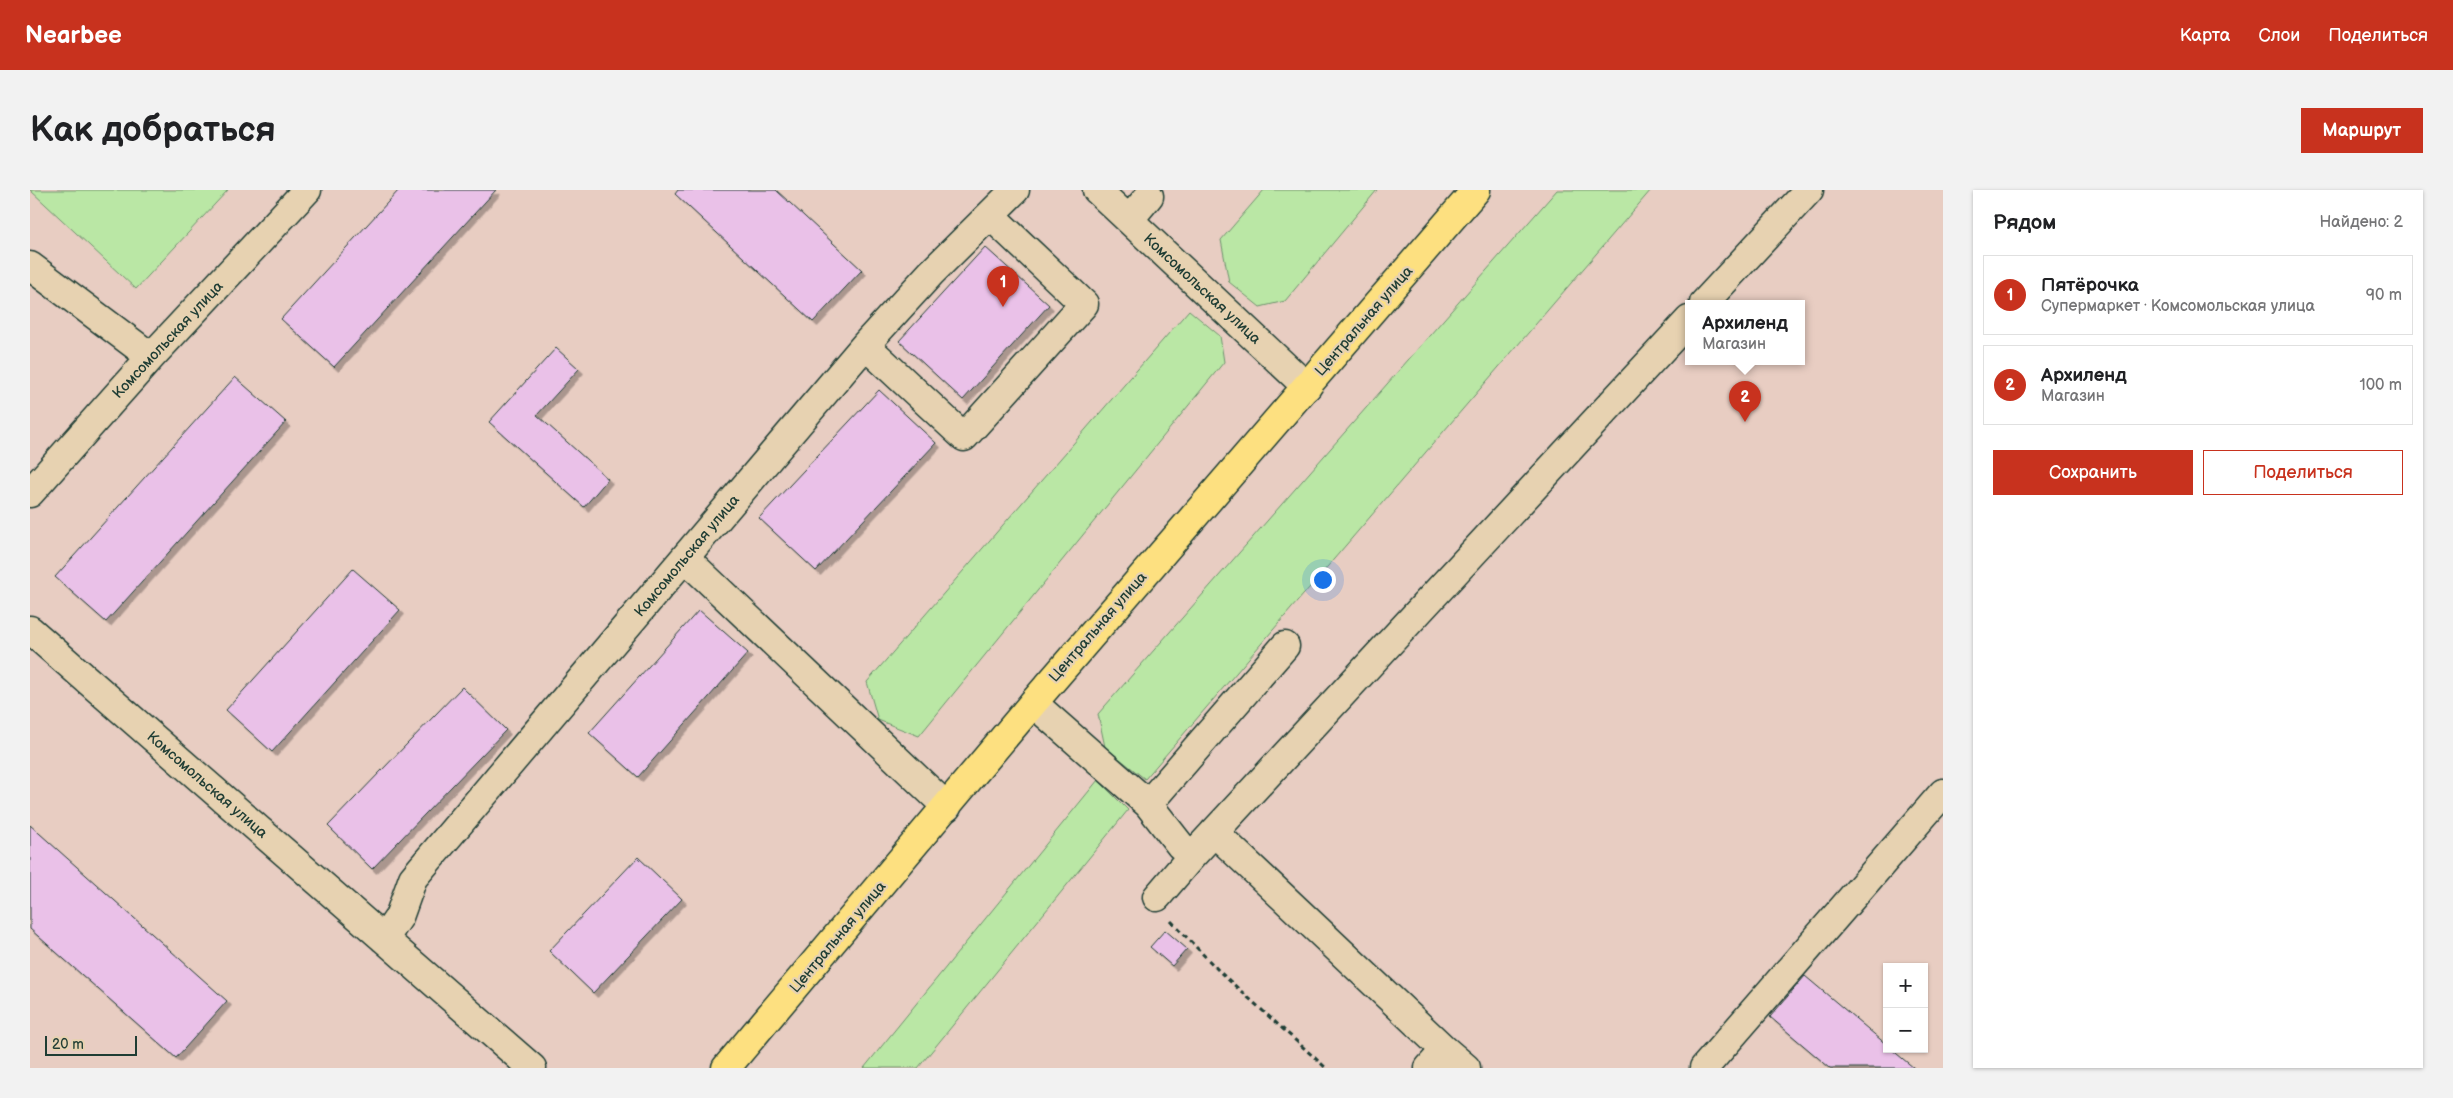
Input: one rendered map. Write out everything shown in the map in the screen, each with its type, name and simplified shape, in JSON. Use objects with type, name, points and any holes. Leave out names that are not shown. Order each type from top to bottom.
[{"type":"main road","name":"Центральная улица","points":[[736,1065],[1033,702],[1307,388],[1476,190]]},
{"type":"street","name":"Комсомольская улица","points":[[30,493],[151,357],[307,190]]},
{"type":"street","name":"Комсомольская улица","points":[[384,939],[399,917],[413,878],[865,345],[931,273],[1015,190]]},
{"type":"street","name":"Комсомольская улица","points":[[1097,190],[1307,388]]},
{"type":"street","points":[[1707,300],[1809,190]]},
{"type":"street","points":[[1129,220],[1149,196]]},
{"type":"street","points":[[865,345],[964,437],[1084,304],[990,216]]},
{"type":"street","points":[[30,266],[151,357]]},
{"type":"street","points":[[1157,897],[1214,832],[1685,324]]},
{"type":"street","points":[[685,558],[947,807]]},
{"type":"street","name":"Комсомольская улица","points":[[30,630],[532,1068]]},
{"type":"street","points":[[1148,804],[1285,646]]},
{"type":"street","points":[[1033,702],[1148,804],[1180,845],[1192,856]]},
{"type":"street","points":[[1704,1068],[1943,793]]},
{"type":"street","points":[[1214,832],[1437,1059],[1466,1068]]},
{"type":"path","points":[[1157,897],[1169,919],[1221,973],[1326,1068]]},
{"type":"green space","points":[[30,190],[228,190],[136,289]]},
{"type":"green space","points":[[1264,190],[1377,190],[1285,301],[1260,307],[1229,282],[1221,240]]},
{"type":"green space","points":[[1557,190],[1651,190],[1145,779],[1105,747],[1098,714]]},
{"type":"green space","points":[[1189,310],[1220,336],[1224,362],[919,736],[878,720],[867,682]]},
{"type":"green space","points":[[1098,780],[1128,810],[918,1068],[864,1068]]},
{"type":"building","points":[[399,190],[496,190],[334,367],[281,319]]},
{"type":"building","points":[[678,190],[776,190],[862,270],[813,322],[675,194]]},
{"type":"building","points":[[985,247],[1049,305],[963,400],[899,341]]},
{"type":"building","points":[[556,348],[579,369],[537,415],[608,479],[584,507],[489,422]]},
{"type":"building","points":[[235,377],[286,422],[106,622],[55,577]]},
{"type":"building","points":[[879,390],[936,443],[816,571],[759,518]]},
{"type":"building","points":[[353,569],[400,610],[272,752],[226,710]]},
{"type":"building","points":[[699,610],[748,653],[638,777],[589,733]]},
{"type":"building","points":[[462,687],[506,730],[372,869],[328,826]]},
{"type":"building","points":[[30,825],[227,1001],[176,1058],[30,929]]},
{"type":"building","points":[[638,857],[682,899],[593,993],[549,951]]},
{"type":"building","points":[[1165,930],[1187,949],[1172,966],[1150,947]]},
{"type":"building","points":[[1805,976],[1883,1042],[1883,1053],[1896,1053],[1914,1068],[1830,1068],[1770,1017]]},
{"type":"place","name":"Пятёрочка","points":[[1003,307]]},
{"type":"place","name":"Архиленд","points":[[1745,422]]}]
